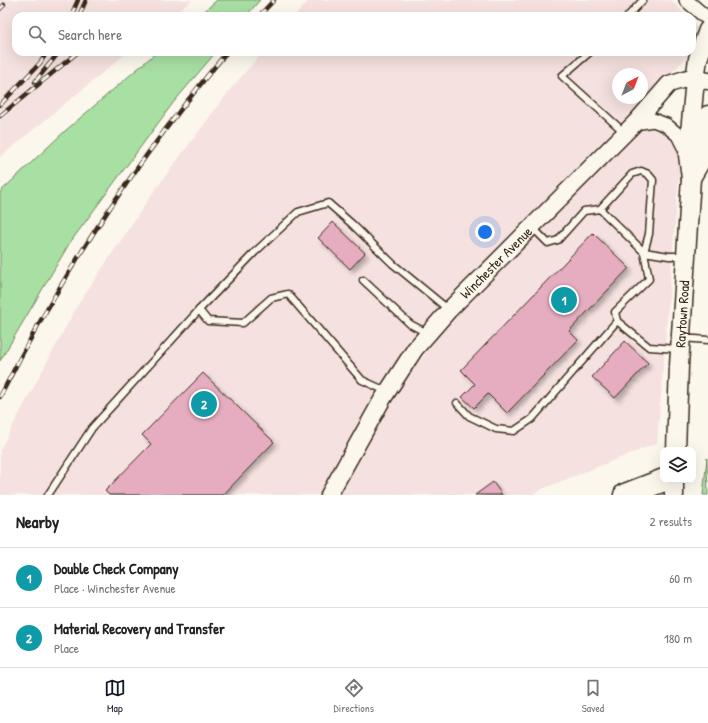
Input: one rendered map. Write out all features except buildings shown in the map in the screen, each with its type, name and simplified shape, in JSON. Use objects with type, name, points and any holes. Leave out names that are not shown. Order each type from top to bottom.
[{"type":"highway","points":[[625,495],[660,482]]},
{"type":"main road","name":"Raytown Road","points":[[676,447],[680,344],[691,178],[688,155],[701,80],[698,59],[708,30]]},
{"type":"main road","name":"Raytown Road","points":[[691,178],[701,161],[708,115]]},
{"type":"main road","points":[[674,483],[674,495]]},
{"type":"street","points":[[686,0],[708,20]]},
{"type":"street","name":"Winchester Avenue","points":[[329,495],[387,391],[415,349],[449,310],[630,128],[670,84],[688,78],[701,80]]},
{"type":"street","points":[[630,128],[653,120],[666,125],[678,135],[688,155]]},
{"type":"lane","points":[[632,12],[643,0]]},
{"type":"lane","points":[[585,56],[562,76],[630,128]]},
{"type":"lane","points":[[532,227],[548,243],[558,240],[584,211],[600,209],[632,174],[641,171],[648,174],[653,180],[649,234],[644,252],[649,279],[615,312],[617,321],[648,347],[708,340]]},
{"type":"lane","points":[[48,495],[92,428],[199,310],[255,252],[298,212],[328,202],[393,264],[449,310]]},
{"type":"lane","points":[[600,209],[644,252],[669,256],[686,256]]},
{"type":"lane","points":[[363,280],[410,324],[428,334]]},
{"type":"lane","points":[[199,310],[208,321],[242,323],[271,298],[288,294],[362,380],[387,391]]},
{"type":"lane","points":[[457,403],[469,416],[496,429],[514,432],[532,419],[617,321]]},
{"type":"shaded area","points":[[0,0],[192,0],[177,12],[12,12],[12,56],[123,56],[0,157]]},
{"type":"shaded area","points":[[309,0],[671,0],[683,12],[298,12]]},
{"type":"shaded area","points":[[696,27],[699,31],[696,44]]},
{"type":"shaded area","points":[[260,56],[688,56],[648,97],[648,68],[612,68],[612,104],[641,104],[431,319],[377,389],[320,495],[0,495],[0,450],[77,306],[152,194],[229,91]]},
{"type":"shaded area","points":[[650,129],[665,133],[674,144],[680,161],[657,443],[542,489],[532,495],[338,495],[403,384],[441,332],[637,132]]},
{"type":"green space","points":[[217,0],[260,0],[250,12],[204,12]]},
{"type":"green space","points":[[152,56],[213,56],[173,103],[69,244],[0,361],[0,192],[65,131]]},
{"type":"green space","points":[[707,458],[708,495],[703,495]]},
{"type":"railway","points":[[73,12],[78,0]]},
{"type":"railway","points":[[81,12],[86,0]]},
{"type":"railway","points":[[263,12],[274,0]]},
{"type":"railway","points":[[0,9],[4,5]]},
{"type":"railway","points":[[0,105],[40,63],[44,56]]},
{"type":"railway","points":[[35,82],[56,56]]},
{"type":"railway","points":[[0,116],[73,56]]},
{"type":"railway","points":[[0,397],[49,306],[103,218],[163,133],[224,56]]},
{"type":"place","name":"Double Check Company","points":[[564,300]]},
{"type":"place","name":"Material Recovery and Transfer","points":[[204,404]]}]
